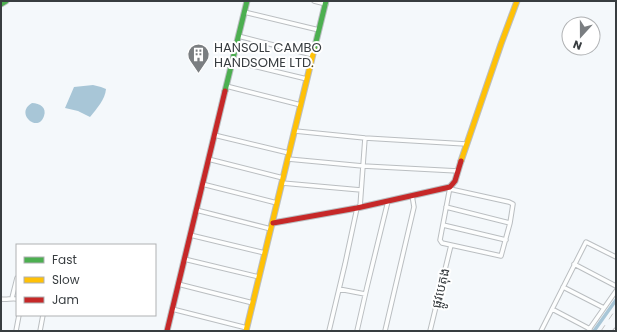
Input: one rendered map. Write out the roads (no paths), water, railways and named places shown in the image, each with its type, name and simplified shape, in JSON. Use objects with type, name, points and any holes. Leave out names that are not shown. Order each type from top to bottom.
[{"type":"street","points":[[1,4],[6,1]]},
{"type":"street","points":[[166,331],[247,1]]},
{"type":"street","points":[[172,309],[246,330],[326,2],[314,1]]},
{"type":"street","points":[[273,222],[358,208],[412,195],[450,188],[512,204],[513,207],[510,223],[502,255],[500,256],[442,244],[440,240],[450,188],[455,181],[466,144],[517,1]]},
{"type":"street","points":[[244,12],[319,30]]},
{"type":"street","points":[[238,36],[313,55]]},
{"type":"street","points":[[232,61],[307,79]]},
{"type":"street","points":[[226,86],[301,106]]},
{"type":"street","points":[[295,131],[365,138],[466,144]]},
{"type":"street","points":[[214,135],[289,153]]},
{"type":"street","points":[[329,331],[358,208],[365,138]]},
{"type":"street","points":[[208,159],[283,181],[361,190]]},
{"type":"street","points":[[288,160],[458,171]]},
{"type":"street","points":[[202,184],[277,203]]},
{"type":"street","points":[[385,331],[414,207],[412,195]]},
{"type":"street","points":[[357,331],[388,201]]},
{"type":"street","points":[[446,207],[510,223]]},
{"type":"street","points":[[196,210],[271,229]]},
{"type":"street","points":[[443,224],[506,240]]},
{"type":"street","points":[[190,235],[265,253]]},
{"type":"street","points":[[541,331],[586,242],[616,257]]},
{"type":"street","name":"ផ្លូវបេតុង","points":[[430,331],[451,245]]},
{"type":"street","points":[[184,259],[259,277]]},
{"type":"street","points":[[574,264],[616,286]]},
{"type":"street","points":[[12,298],[16,282]]},
{"type":"street","points":[[178,284],[253,303]]},
{"type":"street","points":[[563,287],[604,308]]},
{"type":"street","points":[[339,289],[365,294]]},
{"type":"street","points":[[552,309],[589,330],[616,291]]},
{"type":"street","points":[[1,299],[16,299]]},
{"type":"street","points":[[16,331],[19,316]]},
{"type":"street","points":[[40,331],[43,316]]},
{"type":"water","points":[[93,85],[106,89],[98,107],[90,117],[78,111],[65,108],[74,87]]},
{"type":"water","points":[[32,103],[42,106],[45,111],[41,121],[37,123],[29,120],[25,112],[27,107]]},
{"type":"waterway","points":[[594,331],[616,300]]},
{"type":"railway","points":[[601,331],[616,309]]},
{"type":"place","name":"HANSOLL CAMBO HANDSOME LTD.","points":[[199,74]]}]
